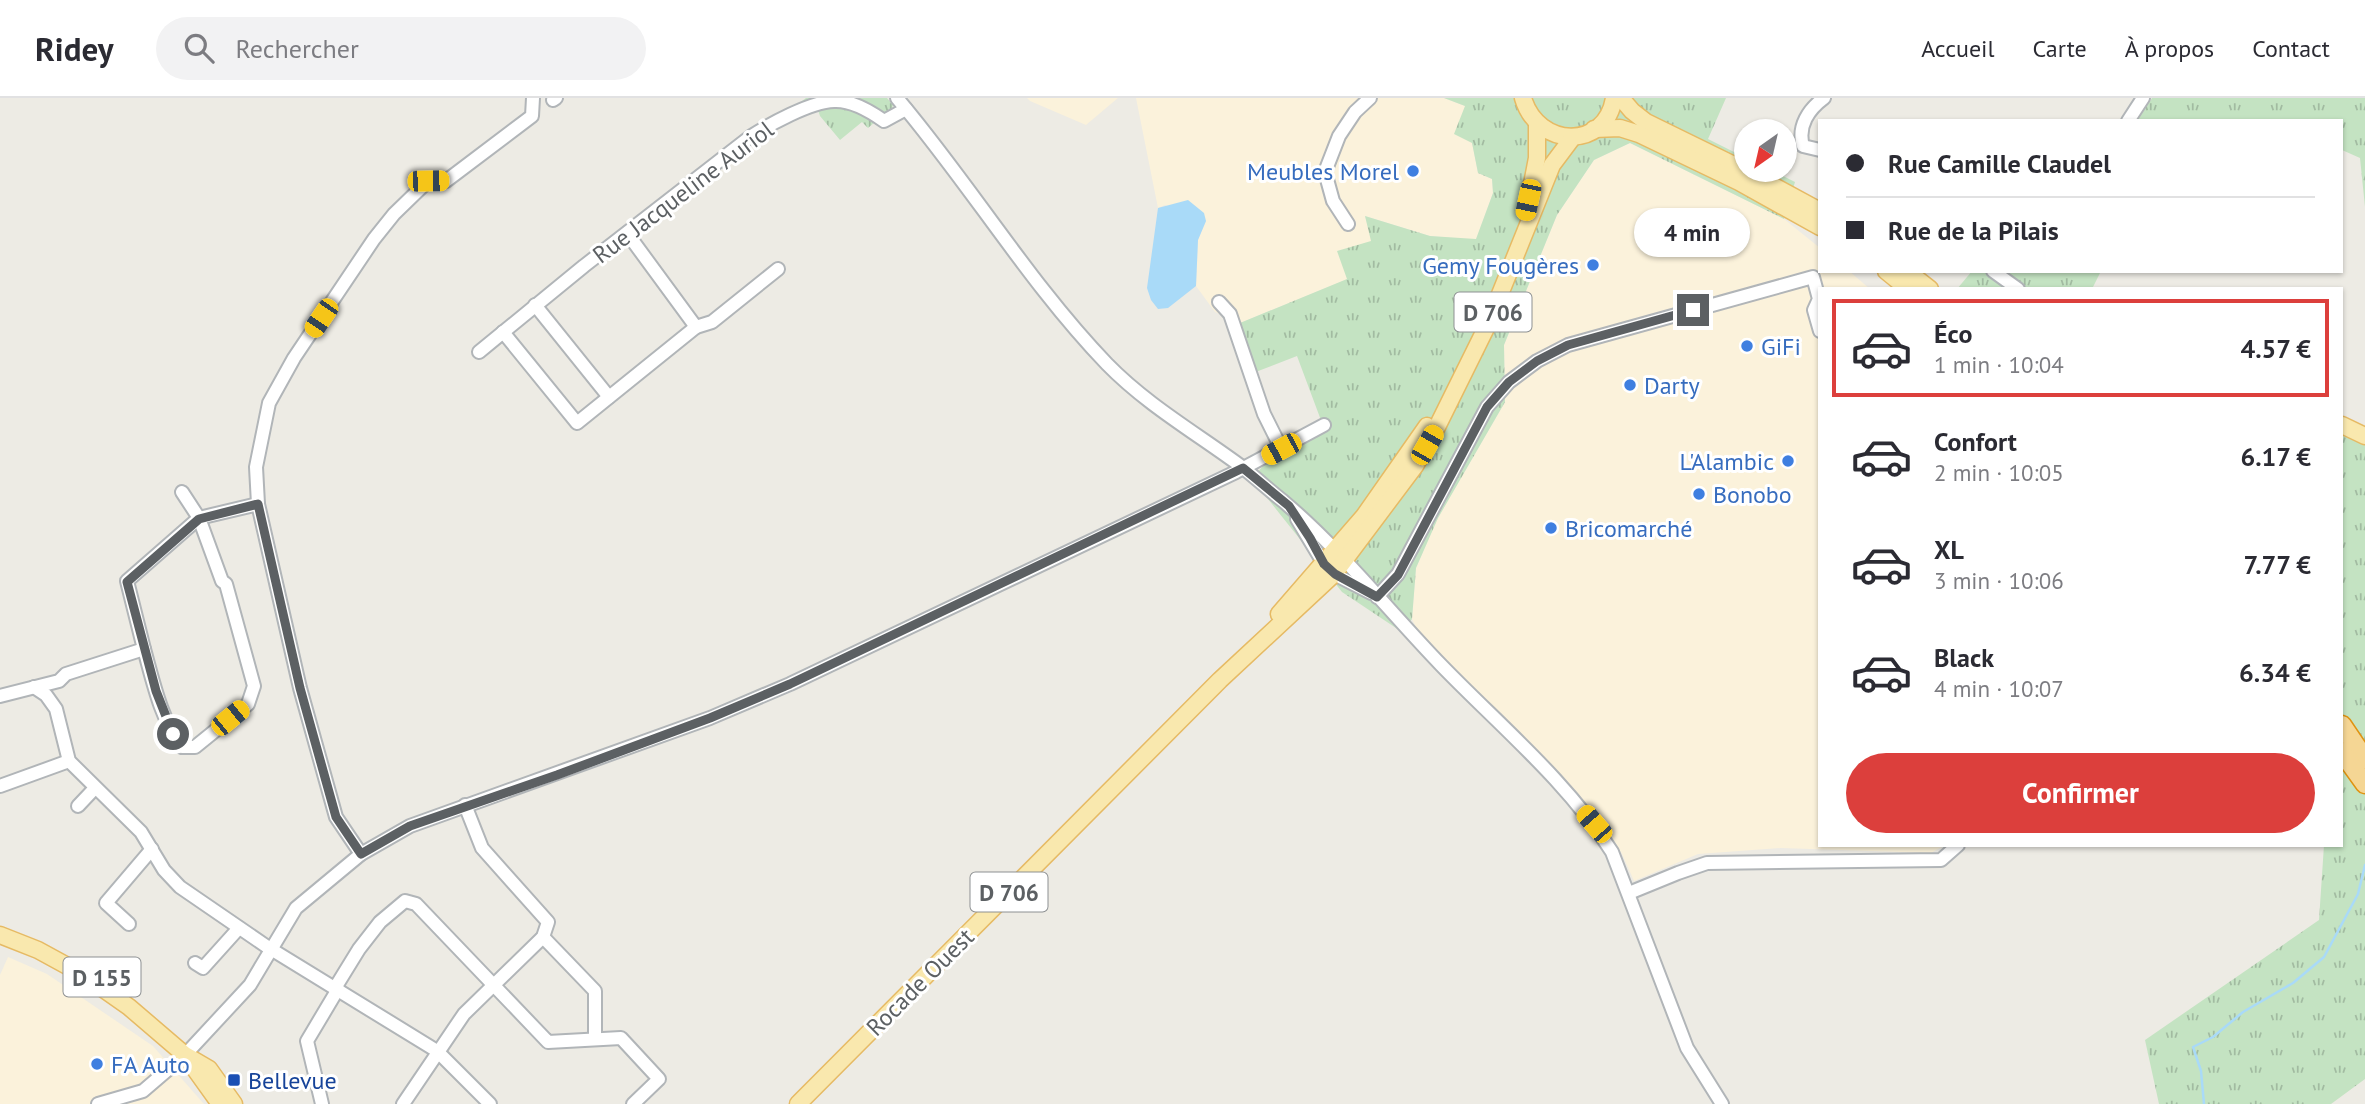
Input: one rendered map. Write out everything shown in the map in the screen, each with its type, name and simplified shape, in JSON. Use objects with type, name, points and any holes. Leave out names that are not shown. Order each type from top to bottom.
[{"type":"highway","points":[[2343,726],[2365,759]]},
{"type":"highway","points":[[2343,753],[2365,784]]},
{"type":"main road","points":[[1523,98],[1528,113],[1548,132],[1573,136],[1594,129],[1620,128],[1639,134],[1739,182],[1818,225]]},
{"type":"main road","points":[[1594,129],[1605,119],[1614,98]]},
{"type":"main road","points":[[1622,98],[1632,111],[1646,122],[1818,210]]},
{"type":"main road","name":"Rocade Ouest","points":[[1520,242],[1537,158],[1537,124]]},
{"type":"main road","name":"Rocade Ouest","points":[[798,1104],[1344,558],[1415,466],[1488,324],[1552,165],[1573,136]]},
{"type":"main road","points":[[1888,273],[1906,287]]},
{"type":"main road","points":[[1910,273],[1928,287]]},
{"type":"main road","points":[[2343,425],[2365,436]]},
{"type":"main road","name":"D 155","points":[[0,923],[41,941],[86,966],[132,999],[167,1029],[220,1104]]},
{"type":"main road","name":"D 155","points":[[0,935],[38,950],[82,974],[129,1007],[185,1055],[208,1069],[233,1104]]},
{"type":"street","points":[[361,854],[336,817],[300,688],[258,504],[256,467],[269,403],[294,358],[394,214],[428,181],[446,181],[532,116],[533,98]]},
{"type":"street","points":[[897,98],[1031,273],[1107,364],[1140,394],[1243,468],[1315,528],[1439,663],[1570,795],[1594,824],[1612,852],[1687,1048],[1722,1104]]},
{"type":"street","points":[[1348,224],[1333,201],[1325,172],[1339,136],[1355,112],[1370,98]]},
{"type":"street","points":[[1818,150],[1803,146],[1800,138],[1808,104],[1824,98]]},
{"type":"street","points":[[2129,119],[2143,98]]},
{"type":"street","name":"Rue Jacqueline Auriol","points":[[479,352],[750,137],[774,122],[834,101],[856,105],[884,121],[906,109]]},
{"type":"street","points":[[627,233],[696,327]]},
{"type":"street","points":[[503,332],[577,423],[696,327],[712,322],[778,269]]},
{"type":"street","points":[[1996,273],[2015,287]]},
{"type":"street","points":[[1377,597],[1398,575],[1487,407],[1509,382],[1537,361],[1568,345],[1813,278],[1818,296]]},
{"type":"street","points":[[1818,301],[1814,310],[1818,324]]},
{"type":"street","points":[[1219,302],[1230,314],[1264,415],[1281,449]]},
{"type":"street","points":[[535,305],[609,397]]},
{"type":"street","points":[[98,1104],[143,1091],[185,1055],[250,985],[296,908],[361,854],[410,826],[710,718],[852,656],[1243,468],[1324,425]]},
{"type":"street","points":[[182,492],[199,519],[222,581],[226,584],[254,686],[248,704],[195,747],[182,747],[166,717],[144,649],[127,582],[199,519],[258,504]]},
{"type":"street","points":[[1289,506],[1332,571],[1377,597]]},
{"type":"street","points":[[0,696],[59,681],[66,674],[144,649]]},
{"type":"street","points":[[34,687],[46,695],[56,709],[69,761],[141,832],[164,870],[180,887],[270,949],[437,1051],[490,1104]]},
{"type":"street","points":[[0,786],[69,761]]},
{"type":"street","points":[[78,806],[95,788]]},
{"type":"street","points":[[403,1104],[464,1014],[543,937],[548,922],[482,848],[465,805]]},
{"type":"street","points":[[1629,893],[1707,863],[1941,860],[1956,847]]},
{"type":"street","points":[[129,924],[106,903],[152,849]]},
{"type":"street","points":[[322,1104],[307,1041],[359,949],[380,922],[405,901],[416,904],[548,1042],[621,1038],[659,1079],[633,1104]]},
{"type":"street","points":[[195,962],[203,968],[239,928]]},
{"type":"street","points":[[543,937],[595,991],[596,1039]]},
{"type":"shaded area","points":[[1027,98],[1118,98],[1086,125]]},
{"type":"shaded area","points":[[1136,98],[1444,98],[1465,106],[1478,173],[1492,179],[1493,193],[1476,240],[1430,236],[1365,216],[1372,241],[1348,279],[1240,323],[1215,312],[1196,286],[1198,240],[1206,221],[1165,205],[1158,208]]},
{"type":"shaded area","points":[[1630,143],[1784,219],[1818,246],[1818,273],[1851,273],[1868,287],[1818,287],[1818,847],[1942,847],[1931,853],[1781,848],[1698,854],[1634,881],[1603,822],[1417,629],[1412,619],[1416,568],[1438,518],[1505,402],[1504,345],[1557,215],[1594,160]]},
{"type":"shaded area","points":[[8,957],[47,974],[153,1046],[204,1104],[0,1104],[0,975]]},
{"type":"green space","points":[[806,98],[887,98],[893,105],[885,114],[857,101],[801,107],[798,104]]},
{"type":"green space","points":[[1444,98],[1726,98],[1708,139],[1734,152],[1734,182],[1795,182],[1784,219],[1630,143],[1594,160],[1557,215],[1504,345],[1505,402],[1438,518],[1416,568],[1412,619],[1402,632],[1342,592],[1252,479],[1282,443],[1322,423],[1297,356],[1253,373],[1240,323],[1347,279],[1337,251],[1371,241],[1365,216],[1430,236],[1476,239],[1493,193],[1492,179],[1478,173],[1472,143],[1454,134],[1465,106]]},
{"type":"green space","points":[[2152,98],[2365,98],[2365,207],[2360,158],[2343,150],[2343,119],[2138,119]]},
{"type":"green space","points":[[829,107],[853,110],[875,122],[868,128],[862,122],[840,140],[818,110]]},
{"type":"green space","points":[[1970,273],[2100,273],[2093,287],[1959,287]]},
{"type":"green space","points":[[2343,417],[2365,428],[2365,1079],[2331,1104],[2159,1104],[2145,1040],[2319,920],[2324,847],[2343,847]]},
{"type":"water","points":[[1188,200],[1204,213],[1206,221],[1198,240],[1196,286],[1168,308],[1158,309],[1147,288],[1158,208]]},
{"type":"waterway","points":[[2204,1104],[2201,1071],[2193,1047],[2213,1037],[2243,1012],[2293,983],[2324,957],[2358,894],[2365,865]]},
{"type":"place","name":"Meubles Morel","points":[[1413,171]]},
{"type":"place","name":"Gemy Fougères","points":[[1593,265]]},
{"type":"place","name":"GiFi","points":[[1747,346]]},
{"type":"place","name":"Darty","points":[[1630,385]]},
{"type":"place","name":"L'Alambic","points":[[1788,461]]},
{"type":"place","name":"Bonobo","points":[[1699,494]]},
{"type":"place","name":"Bricomarché","points":[[1551,528]]},
{"type":"place","name":"FA Auto","points":[[97,1064]]},
{"type":"place","name":"Bellevue","points":[[234,1080]]},
{"type":"route","points":[[173,734],[156,691],[127,582],[199,519],[258,504],[300,688],[336,817],[361,854],[410,826],[710,718],[790,684],[1243,468],[1289,506],[1324,564],[1335,574],[1377,597],[1398,575],[1487,407],[1509,382],[1537,361],[1568,345],[1693,310]]}]
